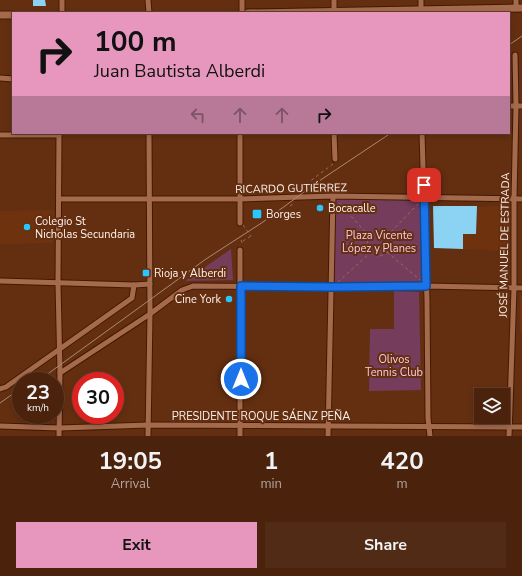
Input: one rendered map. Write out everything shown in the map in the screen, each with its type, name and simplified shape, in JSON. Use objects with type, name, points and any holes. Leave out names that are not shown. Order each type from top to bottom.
[{"type":"street","points":[[62,0],[62,12]]},
{"type":"street","points":[[148,0],[149,12]]},
{"type":"street","points":[[242,0],[242,12]]},
{"type":"street","points":[[334,0],[334,12],[519,8],[516,0]]},
{"type":"street","points":[[422,0],[422,11]]},
{"type":"street","points":[[0,15],[12,15]]},
{"type":"street","name":"JOSÉ MANUEL DE ESTRADA","points":[[508,436],[514,288],[514,199],[519,106],[515,55]]},
{"type":"street","points":[[0,78],[12,79]]},
{"type":"street","points":[[0,135],[60,134],[58,283],[60,372]]},
{"type":"street","points":[[148,436],[150,314],[149,134]]},
{"type":"street","points":[[240,134],[240,199],[242,224]]},
{"type":"street","points":[[334,134],[335,159]]},
{"type":"street","points":[[422,134],[428,418],[430,436]]},
{"type":"street","points":[[328,436],[333,196]]},
{"type":"street","name":"RICARDO GUTIÉRREZ","points":[[60,199],[240,199],[333,196],[522,199]]},
{"type":"street","points":[[240,250],[240,436]]},
{"type":"street","points":[[0,281],[134,285],[150,284]]},
{"type":"street","points":[[0,389],[6,387],[59,348],[132,298],[134,285]]},
{"type":"street","points":[[62,372],[150,314],[182,290],[193,286],[426,286],[522,288]]},
{"type":"street","points":[[59,436],[60,424]]},
{"type":"street","name":"PRESIDENTE ROQUE SÁENZ PEÑA","points":[[0,426],[60,428],[148,425],[522,427]]},
{"type":"path","points":[[291,197],[298,190],[334,164],[335,159]]},
{"type":"path","points":[[333,196],[370,237]]},
{"type":"path","points":[[386,237],[424,198]]},
{"type":"path","points":[[242,224],[251,236],[242,242]]},
{"type":"path","points":[[374,234],[386,237],[390,245],[384,255],[377,256],[370,253],[367,246],[367,242],[370,237],[374,234]]},
{"type":"path","points":[[390,245],[422,245]]},
{"type":"path","points":[[387,252],[422,283],[422,275]]},
{"type":"path","points":[[343,284],[335,284],[370,253]]},
{"type":"shaded area","points":[[500,206],[509,210],[508,251],[463,249],[463,234],[476,234],[477,207]]},
{"type":"shaded area","name":"Colegio St Nicholas Secundaria","points":[[54,210],[53,243],[0,244],[0,211]]},
{"type":"shaded area","points":[[522,295],[522,332],[520,332],[520,296]]},
{"type":"green space","name":"Plaza Vicente López y Planes","points":[[333,196],[424,197],[426,286],[331,287]]},
{"type":"green space","points":[[231,249],[233,280],[185,281]]},
{"type":"green space","name":"Olivos Tennis Club","points":[[394,291],[419,292],[421,390],[369,391],[370,329],[394,329]]},
{"type":"building","points":[[33,0],[45,0],[46,6],[33,6]]},
{"type":"building","points":[[433,206],[477,206],[476,234],[463,234],[463,249],[434,248]]},
{"type":"tram line","points":[[510,44],[522,36]]},
{"type":"tram line","points":[[50,372],[206,259],[263,222],[322,179],[390,134]]},
{"type":"tram line","points":[[0,403],[12,394]]},
{"type":"place","name":"Bocacalle","points":[[320,208]]},
{"type":"place","name":"Borges","points":[[257,214]]},
{"type":"place","name":"Colegio St Nicholas Secundaria","points":[[27,227]]},
{"type":"place","name":"Rioja y Alberdi","points":[[146,273]]},
{"type":"place","name":"Cine York","points":[[229,299]]},
{"type":"route","points":[[241,379],[241,286],[426,286],[424,185]]}]
